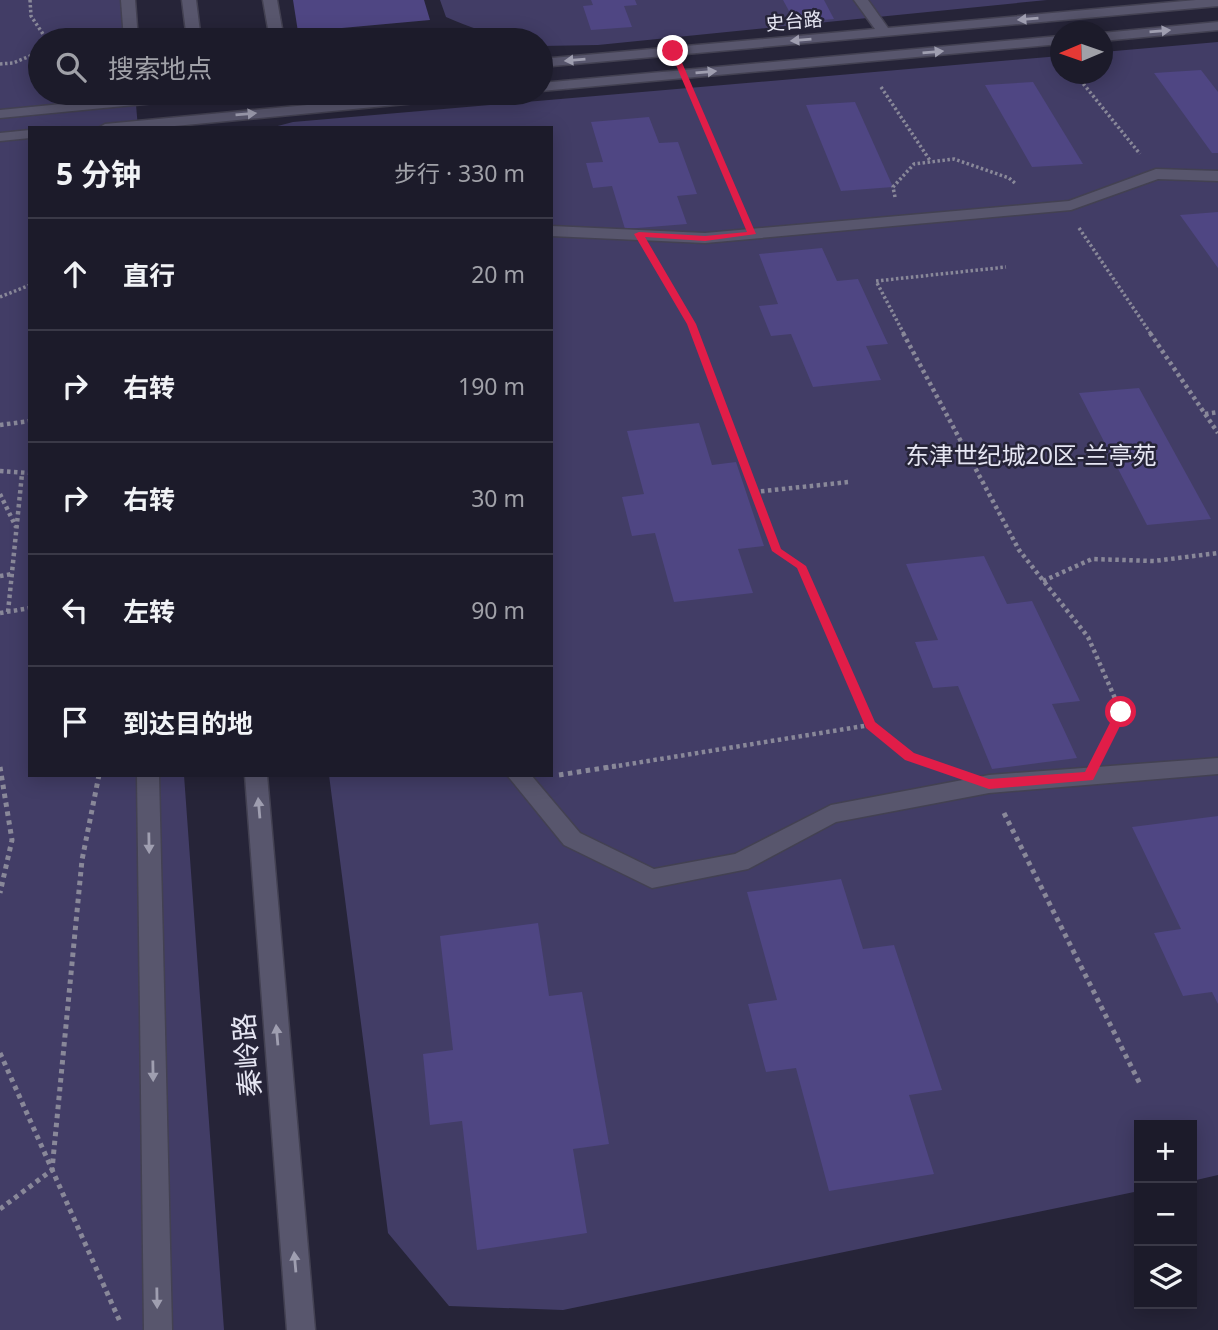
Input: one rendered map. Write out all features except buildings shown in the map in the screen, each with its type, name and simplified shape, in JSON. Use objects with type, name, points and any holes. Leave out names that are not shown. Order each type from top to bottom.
[{"type":"street","points":[[128,0],[130,28]]},
{"type":"street","points":[[189,0],[192,28]]},
{"type":"street","points":[[270,0],[275,28]]},
{"type":"street","points":[[861,0],[884,32]]},
{"type":"street","name":"史台路","points":[[553,62],[1218,2]]},
{"type":"street","points":[[1113,36],[1218,26]]},
{"type":"street","name":"史台路","points":[[553,86],[1050,41]]},
{"type":"street","points":[[0,114],[71,105]]},
{"type":"street","points":[[135,105],[136,126],[203,123],[369,105]]},
{"type":"street","points":[[202,105],[203,123]]},
{"type":"street","points":[[0,137],[28,134]]},
{"type":"street","points":[[553,231],[705,238],[1064,206],[1115,191],[1156,174],[1218,176]]},
{"type":"street","points":[[521,778],[572,839],[652,879],[740,862],[831,814],[989,784],[1218,766]]},
{"type":"street","points":[[148,777],[158,1330]]},
{"type":"street","name":"秦岭路","points":[[256,777],[301,1330]]},
{"type":"path","points":[[30,0],[31,16],[39,28]]},
{"type":"path","points":[[0,64],[13,63],[28,57]]},
{"type":"path","points":[[684,74],[752,234]]},
{"type":"path","points":[[1083,84],[1156,174]]},
{"type":"path","points":[[881,87],[931,162]]},
{"type":"path","points":[[898,221],[893,187],[914,164],[954,159],[1009,178],[1042,208]]},
{"type":"path","points":[[1064,206],[1218,433]]},
{"type":"path","points":[[639,234],[692,324],[777,551],[801,566],[870,725],[909,756],[989,784],[1140,1084]]},
{"type":"path","points":[[1006,267],[876,281],[1019,550],[1088,637],[1121,712],[1089,776]]},
{"type":"path","points":[[0,297],[28,286]]},
{"type":"path","points":[[1205,414],[1218,412]]},
{"type":"path","points":[[0,425],[28,421]]},
{"type":"path","points":[[0,471],[28,473]]},
{"type":"path","points":[[8,612],[22,474]]},
{"type":"path","points":[[754,492],[849,482]]},
{"type":"path","points":[[0,494],[16,527]]},
{"type":"path","points":[[1043,581],[1092,559],[1154,561],[1218,553]]},
{"type":"path","points":[[0,576],[12,574]]},
{"type":"path","points":[[0,613],[28,608]]},
{"type":"path","points":[[553,773],[870,725]]},
{"type":"path","points":[[0,768],[12,840],[0,893]]},
{"type":"path","points":[[0,1209],[52,1170],[82,860],[99,777]]},
{"type":"path","points":[[0,1053],[124,1330]]},
{"type":"shaded area","points":[[0,0],[128,0],[130,28],[28,28],[28,105],[136,105],[138,126],[28,126],[28,777],[184,777],[224,1330],[0,1330]]},
{"type":"shaded area","points":[[440,0],[1047,0],[598,45],[553,46],[553,28],[475,28],[446,17]]},
{"type":"shaded area","points":[[1218,42],[1218,1175],[1197,1180],[1197,1120],[1134,1120],[1134,1192],[563,1310],[449,1306],[388,1233],[329,777],[553,777],[553,126],[278,126],[293,122],[491,105],[553,105],[553,100],[1050,57],[1050,84],[1113,84],[1113,51]]},
{"type":"district","name":"东津世纪城20区-兰亭苑","points":[[1031,456]]},
{"type":"route","points":[[673,51],[752,234],[705,238],[639,234],[692,324],[777,551],[801,566],[870,725],[909,756],[989,784],[1089,776],[1121,712]]}]
